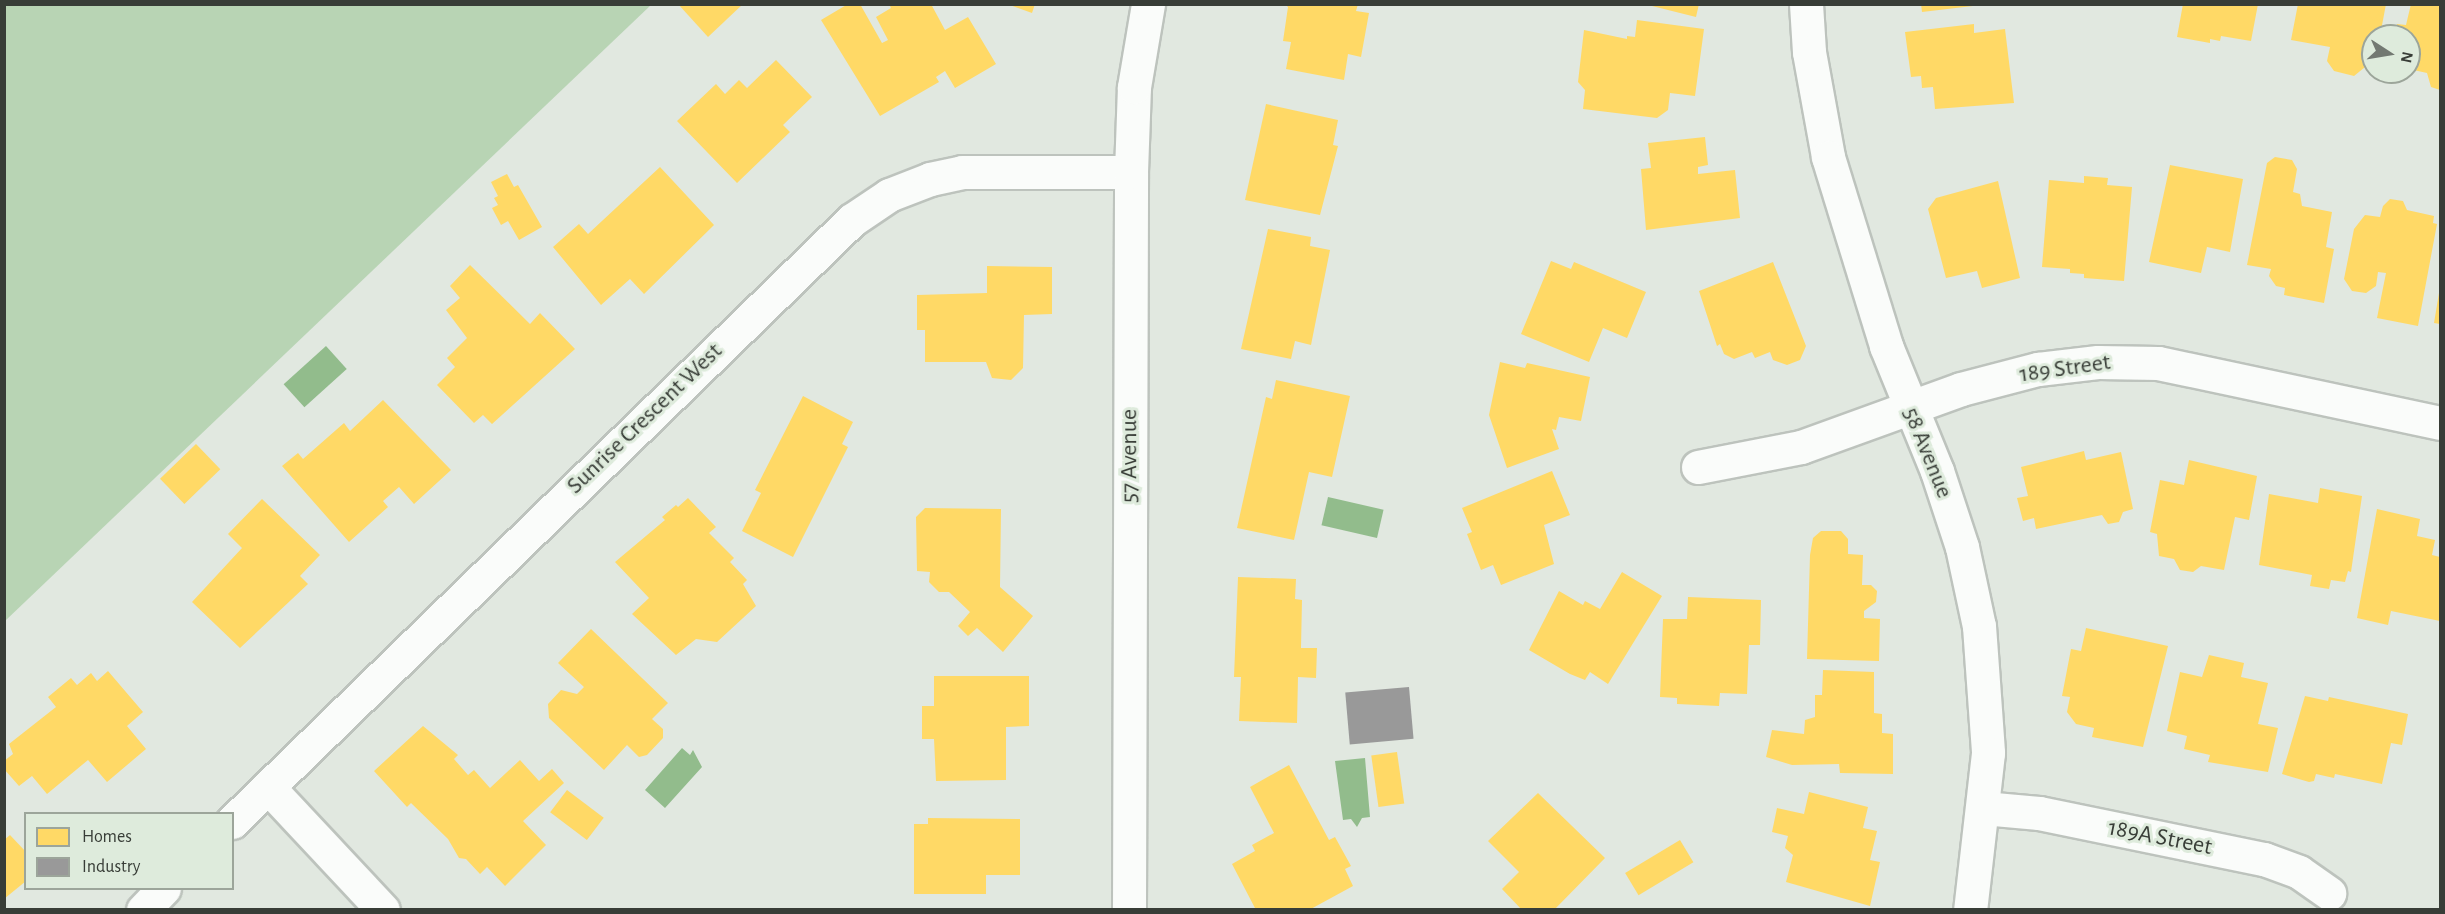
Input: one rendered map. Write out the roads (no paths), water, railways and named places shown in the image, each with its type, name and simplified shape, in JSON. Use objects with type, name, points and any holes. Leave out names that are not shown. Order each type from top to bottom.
[{"type":"street","name":"57 Avenue","points":[[1129,909],[1131,172],[1134,87],[1148,4]]},
{"type":"street","name":"58 Avenue","points":[[1806,4],[1809,52],[1828,157],[1908,407],[1937,471],[1962,547],[1979,626],[1988,753],[1970,909]]},
{"type":"street","name":"Sunrise Crescent West","points":[[234,820],[852,220],[889,195],[930,178],[962,172],[1131,172]]},
{"type":"street","name":"189 Street","points":[[1698,467],[1801,447],[1864,427],[1908,407],[2038,369],[2129,361],[2158,363],[2440,423]]},
{"type":"street","points":[[268,787],[383,909]]},
{"type":"street","name":"189A Street","points":[[1983,808],[2039,813],[2264,859],[2299,872],[2329,893]]},
{"type":"street","points":[[143,909],[162,890]]}]
